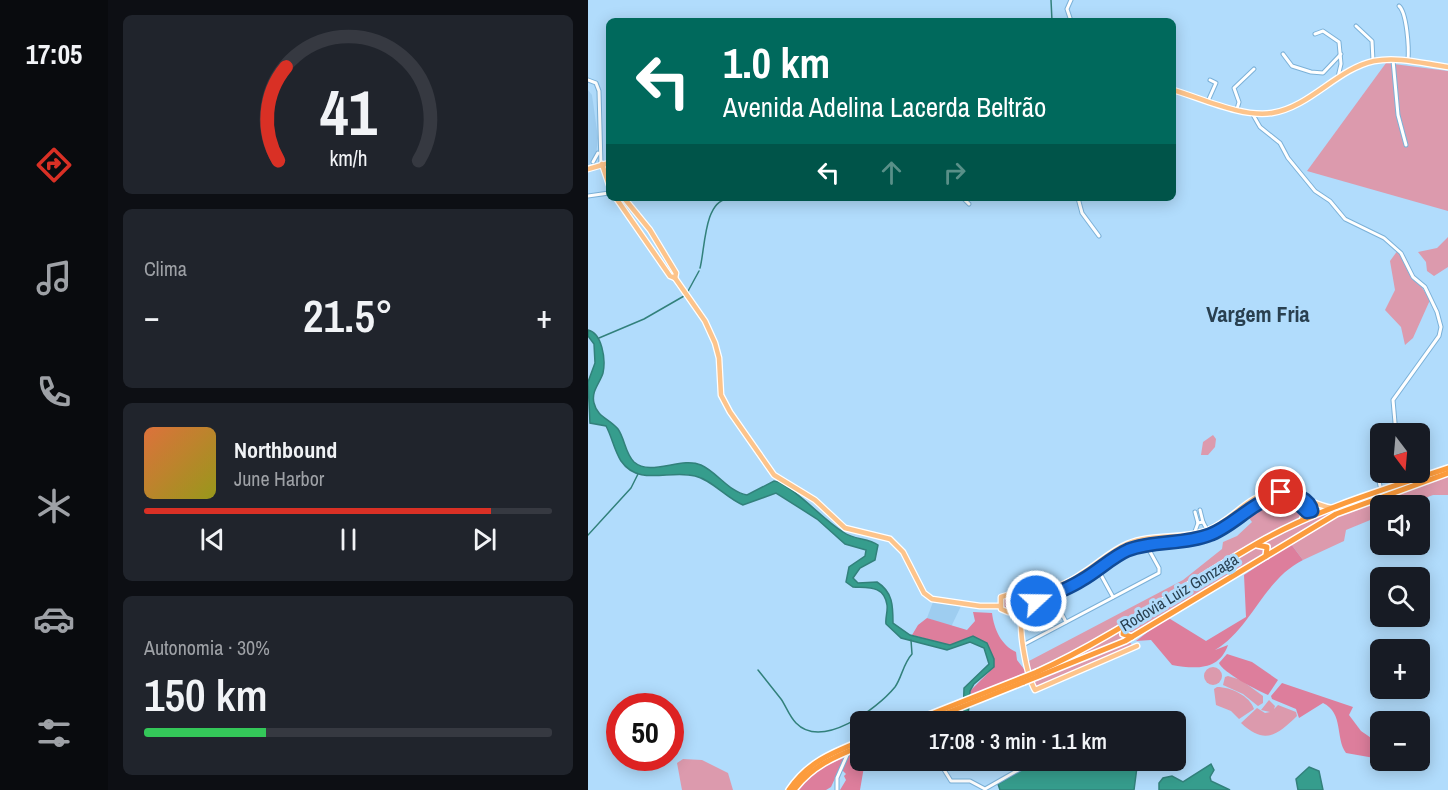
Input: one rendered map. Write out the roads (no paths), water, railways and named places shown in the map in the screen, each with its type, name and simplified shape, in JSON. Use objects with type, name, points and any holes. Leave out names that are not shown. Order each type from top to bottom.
[{"type":"highway","name":"Rodovia Luiz Gonzaga","points":[[1038,674],[1302,520],[1448,468]]},
{"type":"highway","name":"Rodovia Luiz Gonzaga","points":[[947,711],[1125,641],[1344,510],[1448,473]]},
{"type":"highway","points":[[1255,546],[1261,544],[1267,547],[1268,554],[1262,559]]},
{"type":"highway","points":[[1126,623],[1123,634],[1128,638],[1135,635]]},
{"type":"highway","name":"Rodovia Luiz Gonzaga","points":[[943,711],[958,706]]},
{"type":"highway","points":[[789,790],[804,771],[822,758],[850,746]]},
{"type":"highway","points":[[794,790],[817,766],[848,751]]},
{"type":"main road","points":[[1176,91],[1237,110],[1272,113],[1287,109],[1373,61],[1393,60],[1448,67]]},
{"type":"main road","points":[[588,169],[606,164]]},
{"type":"main road","points":[[618,201],[670,276],[675,278],[705,321],[719,358],[721,395],[730,412],[774,475],[815,500],[845,528],[890,539],[903,552],[924,593],[932,599],[980,606],[1000,606],[1006,612],[1024,610],[1097,567],[1122,546],[1143,539],[1168,540],[1227,524],[1257,497],[1272,492],[1289,493],[1309,503],[1333,508]]},
{"type":"main road","points":[[626,201],[650,230],[676,273],[675,278]]},
{"type":"main road","points":[[1000,606],[1000,598],[1005,594],[1024,590],[1035,594],[1067,582],[1121,554],[1146,545],[1227,524],[1270,498],[1290,499],[1301,504],[1305,510],[1312,511],[1309,503]]},
{"type":"main road","points":[[1302,520],[1305,510]]},
{"type":"main road","points":[[1035,594],[1036,601]]},
{"type":"main road","points":[[1024,610],[1021,616],[1023,645],[1034,688],[1038,689],[1048,682],[1137,646]]},
{"type":"main road","points":[[1016,611],[1021,616]]},
{"type":"main road","points":[[1135,635],[1137,646]]},
{"type":"main road","points":[[1125,641],[1137,646]]},
{"type":"street","points":[[1070,18],[1067,9],[1071,0]]},
{"type":"street","points":[[1399,6],[1403,10],[1408,40],[1408,62]]},
{"type":"street","points":[[1356,26],[1372,41],[1373,61]]},
{"type":"street","points":[[1315,34],[1323,31],[1333,35],[1339,42],[1341,68],[1336,81]]},
{"type":"street","points":[[1283,54],[1292,66],[1318,73],[1326,72],[1341,54]]},
{"type":"street","points":[[1393,60],[1398,115],[1406,145]]},
{"type":"street","points":[[1237,110],[1239,102],[1234,88],[1254,69]]},
{"type":"street","points":[[588,80],[596,83],[598,91],[599,152],[606,164]]},
{"type":"street","points":[[1208,101],[1215,83],[1210,80]]},
{"type":"street","points":[[1252,113],[1260,127],[1280,143],[1315,191],[1330,201],[1345,219],[1384,238],[1401,254],[1413,277],[1425,287],[1437,312],[1439,336],[1393,400],[1395,423]]},
{"type":"street","points":[[593,162],[599,152]]},
{"type":"street","points":[[588,196],[606,193]]},
{"type":"street","points":[[966,201],[969,204]]},
{"type":"street","points":[[1079,201],[1082,213],[1099,236]]},
{"type":"street","points":[[1379,483],[1381,491]]},
{"type":"street","points":[[1198,512],[1201,523],[1208,530]]},
{"type":"street","points":[[1194,534],[1201,523]]},
{"type":"street","points":[[1023,645],[1160,572],[1143,539]]},
{"type":"street","points":[[1097,567],[1113,598]]},
{"type":"street","points":[[1052,595],[1066,622]]},
{"type":"street","points":[[837,790],[836,780],[848,751]]},
{"type":"street","points":[[945,771],[951,781],[970,781],[983,789],[1016,771]]},
{"type":"waterway","points":[[1051,0],[1052,18]]},
{"type":"waterway","points":[[700,268],[710,217],[722,201]]},
{"type":"waterway","points":[[687,293],[699,271]]},
{"type":"waterway","points":[[599,338],[644,319],[684,296]]},
{"type":"waterway","points":[[588,535],[631,488],[638,474]]},
{"type":"waterway","points":[[758,670],[796,723],[807,730],[820,732],[834,729],[863,715],[887,696],[895,687],[912,654],[911,640]]},
{"type":"district","name":"Vargem Fria","points":[[1258,314]]}]
